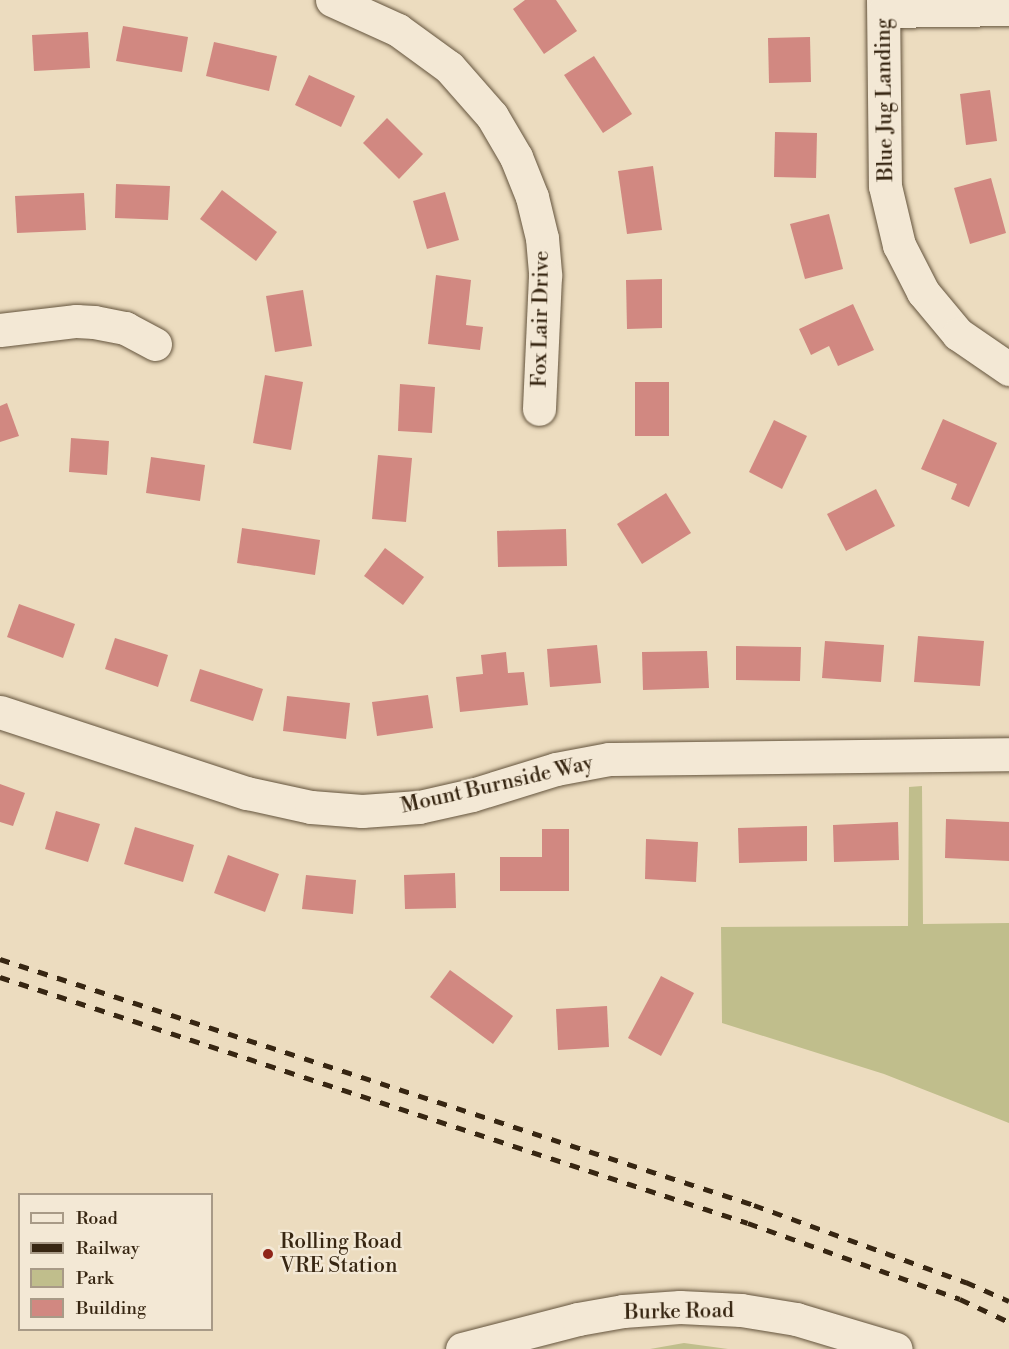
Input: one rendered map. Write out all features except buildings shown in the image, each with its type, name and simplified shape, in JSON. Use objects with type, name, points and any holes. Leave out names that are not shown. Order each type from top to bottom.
[{"type":"street","name":"Fox Lair Drive","points":[[332,0],[398,30],[449,67],[492,116],[516,157],[532,197],[542,238],[545,276],[539,409]]},
{"type":"street","points":[[883,6],[1009,9]]},
{"type":"street","name":"Blue Jug Landing","points":[[883,6],[885,186],[899,245],[923,292],[958,334],[1009,369]]},
{"type":"street","points":[[0,330],[76,321],[94,322],[125,328],[155,344]]},
{"type":"street","name":"Mount Burnside Way","points":[[0,712],[247,793],[311,807],[362,811],[429,805],[472,795],[556,769],[609,759],[1009,754]]},
{"type":"street","name":"Burke Road","points":[[462,1349],[578,1319],[623,1311],[680,1307],[741,1310],[796,1319],[896,1349]]},
{"type":"green space","points":[[922,786],[923,924],[1009,923],[1009,1123],[884,1074],[722,1023],[721,927],[908,926],[909,787]]},
{"type":"green space","points":[[684,1343],[728,1349],[650,1349]]},
{"type":"railway","points":[[0,959],[754,1205],[966,1282],[1009,1301]]},
{"type":"railway","points":[[0,977],[748,1223],[960,1299],[1009,1322]]},
{"type":"place","name":"Rolling Road VRE Station","points":[[268,1254]]}]
